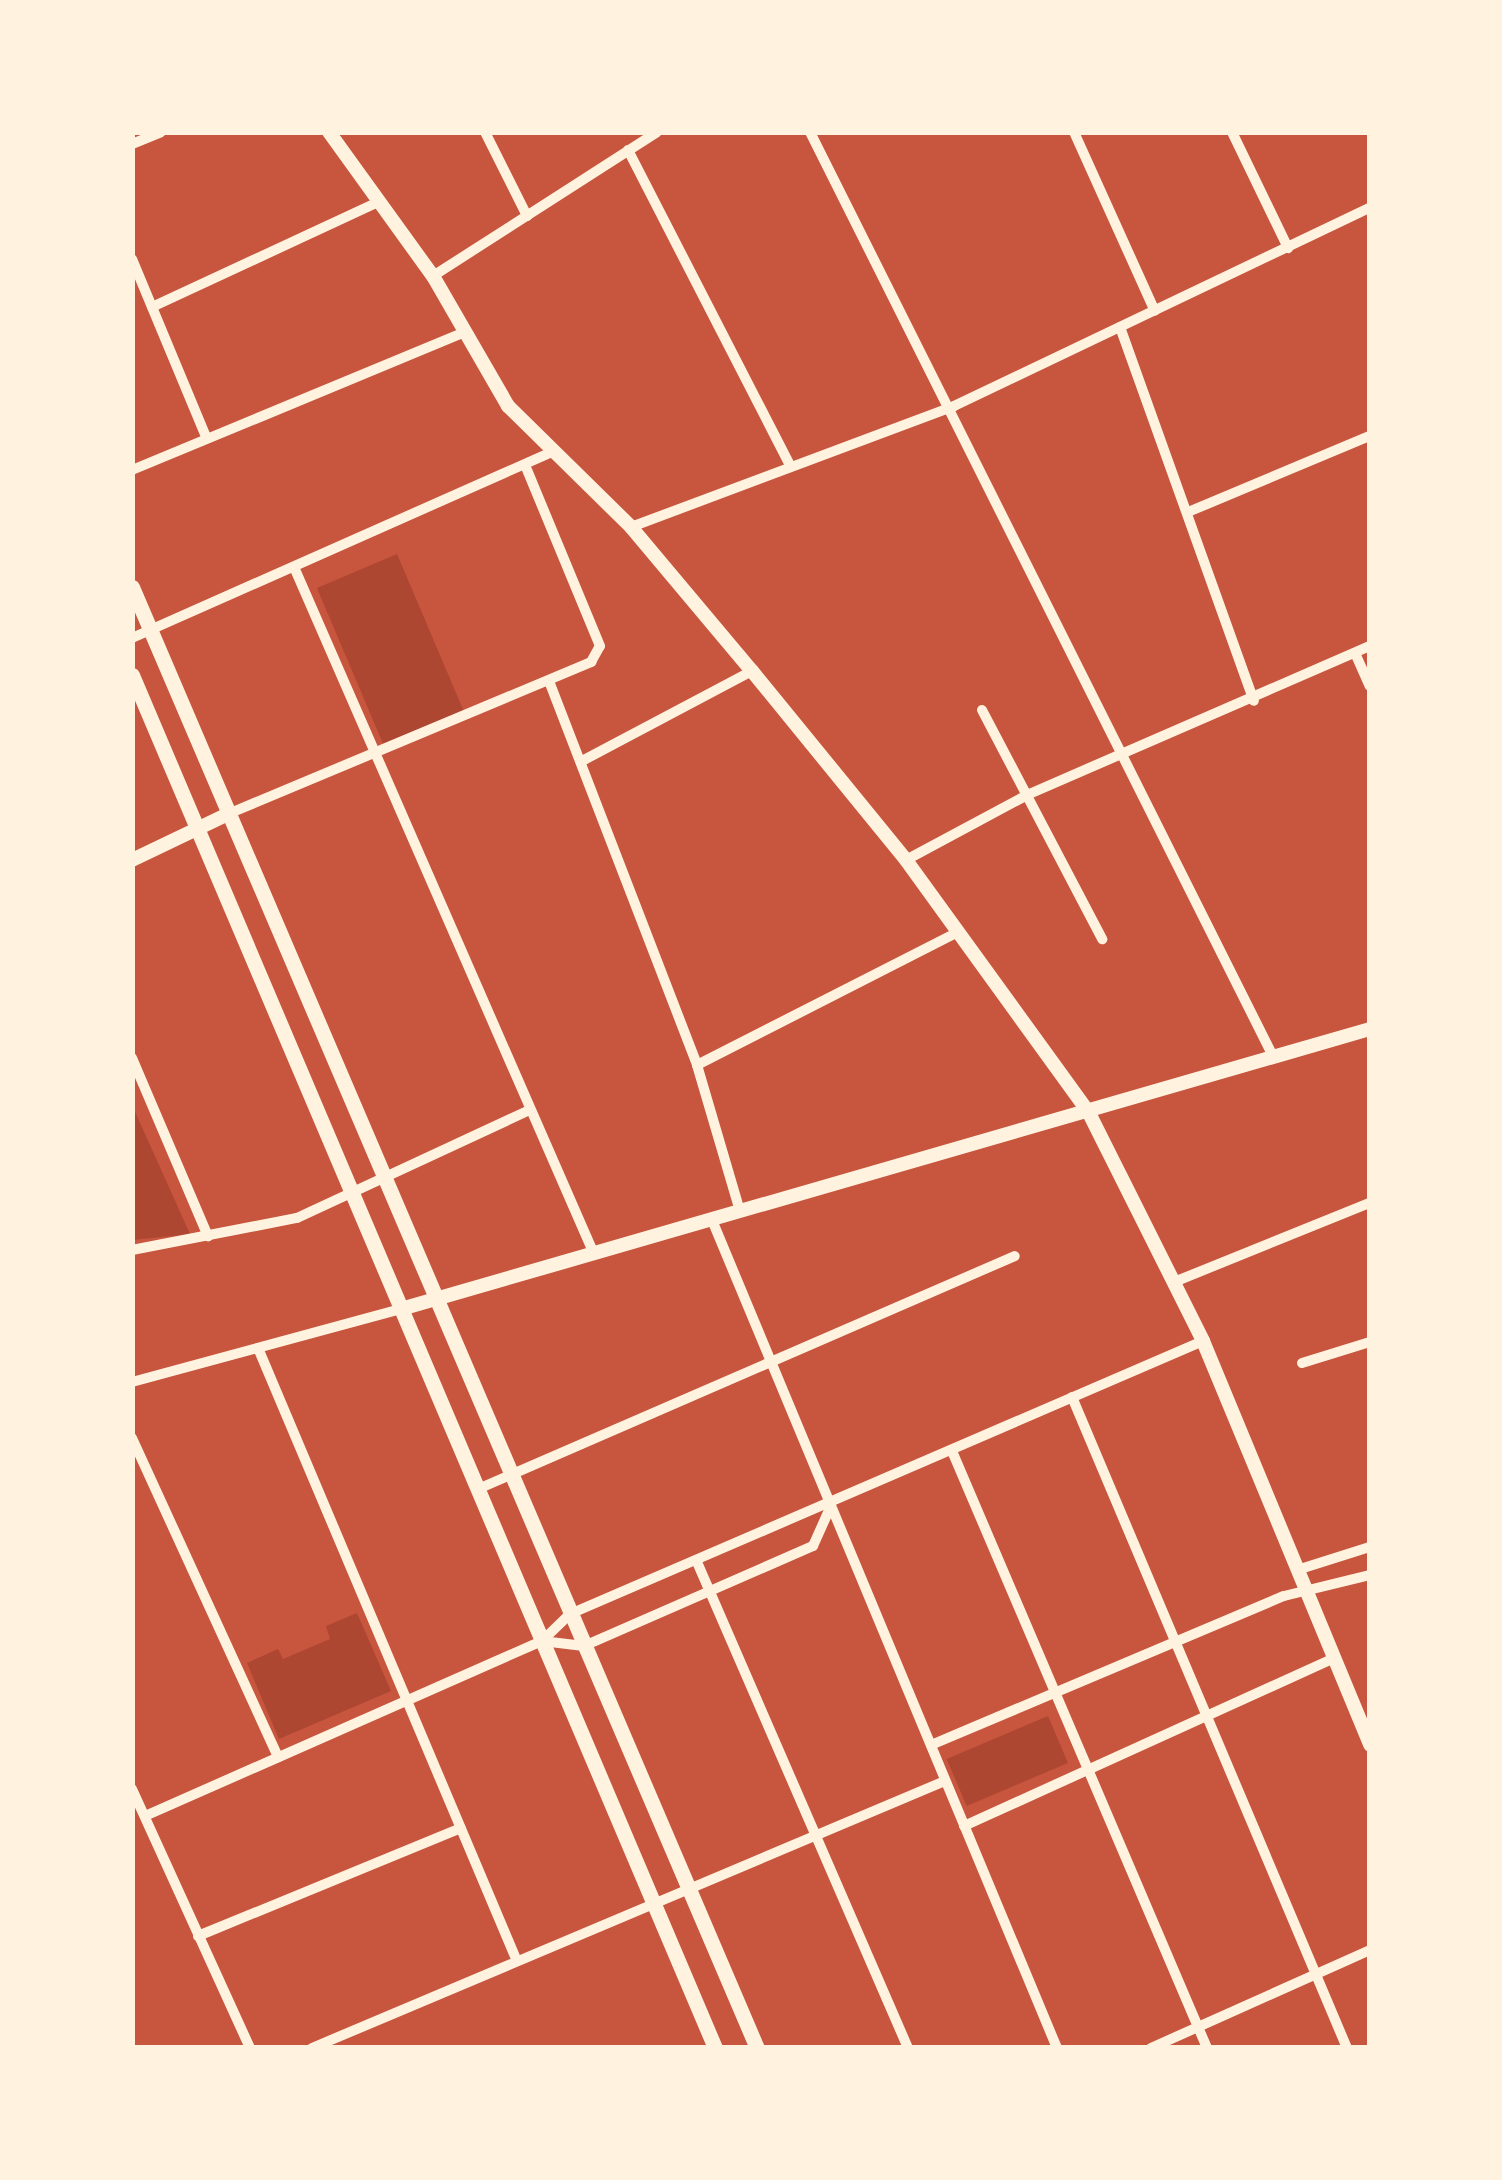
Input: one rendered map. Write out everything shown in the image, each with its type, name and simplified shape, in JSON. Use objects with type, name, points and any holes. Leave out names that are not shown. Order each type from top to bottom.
[{"type":"main road","points":[[132,587],[757,2048]]},
{"type":"main road","points":[[132,675],[715,2048]]},
{"type":"street","points":[[132,144],[161,132]]},
{"type":"street","points":[[329,132],[433,276],[508,406],[631,527],[752,671],[905,860],[1088,1111],[1203,1341],[1369,1740]]},
{"type":"street","points":[[485,132],[527,215]]},
{"type":"street","points":[[810,132],[954,406],[1273,1056]]},
{"type":"street","points":[[1074,132],[1155,310]]},
{"type":"street","points":[[1232,132],[1288,248]]},
{"type":"street","points":[[433,276],[653,133]]},
{"type":"street","points":[[628,150],[791,467]]},
{"type":"street","points":[[152,307],[376,203]]},
{"type":"street","points":[[631,527],[954,406],[1370,210]]},
{"type":"street","points":[[132,259],[206,437]]},
{"type":"street","points":[[132,259],[206,437]]},
{"type":"street","points":[[1120,327],[1254,701]]},
{"type":"street","points":[[132,470],[465,332]]},
{"type":"street","points":[[1187,512],[1370,436]]},
{"type":"street","points":[[132,638],[554,451]]},
{"type":"street","points":[[132,860],[197,827],[591,662],[600,646],[525,466]]},
{"type":"street","points":[[294,567],[594,1254]]},
{"type":"street","points":[[905,860],[1027,795],[1254,701],[1370,646]]},
{"type":"street","points":[[1355,653],[1370,686]]},
{"type":"street","points":[[581,760],[752,671]]},
{"type":"street","points":[[549,681],[697,1065],[740,1211]]},
{"type":"street","points":[[982,710],[1102,939]]},
{"type":"street","points":[[697,1065],[956,933]]},
{"type":"street","points":[[132,1382],[401,1310],[1370,1028]]},
{"type":"street","points":[[132,1058],[208,1236]]},
{"type":"street","points":[[132,1250],[297,1218],[530,1110]]},
{"type":"street","points":[[1174,1282],[1370,1203]]},
{"type":"street","points":[[712,1220],[1057,2048]]},
{"type":"street","points":[[478,1490],[1015,1256]]},
{"type":"street","points":[[145,1816],[542,1641],[570,1614],[1203,1341]]},
{"type":"street","points":[[1301,1364],[1370,1342]]},
{"type":"street","points":[[259,1348],[518,1961]]},
{"type":"street","points":[[1072,1397],[1348,2048]]},
{"type":"street","points":[[132,1438],[278,1757]]},
{"type":"street","points":[[952,1451],[1207,2048]]},
{"type":"street","points":[[542,1641],[584,1646],[813,1546],[830,1504]]},
{"type":"street","points":[[1297,1570],[1370,1547]]},
{"type":"street","points":[[697,1562],[908,2048]]},
{"type":"street","points":[[931,1745],[1284,1597],[1308,1595],[1370,1575]]},
{"type":"street","points":[[964,1826],[1334,1658]]},
{"type":"street","points":[[312,2048],[945,1781]]},
{"type":"street","points":[[132,1789],[250,2048]]},
{"type":"street","points":[[199,1936],[461,1828]]},
{"type":"street","points":[[1150,2048],[1370,1950]]},
{"type":"shaded area","points":[[397,554],[464,712],[384,746],[317,588]]},
{"type":"shaded area","points":[[132,1105],[190,1234],[132,1240]]},
{"type":"shaded area","points":[[357,1613],[391,1691],[279,1739],[247,1663],[278,1649],[283,1659],[330,1639],[326,1626]]},
{"type":"shaded area","points":[[1048,1716],[1068,1763],[967,1806],[947,1759]]}]
